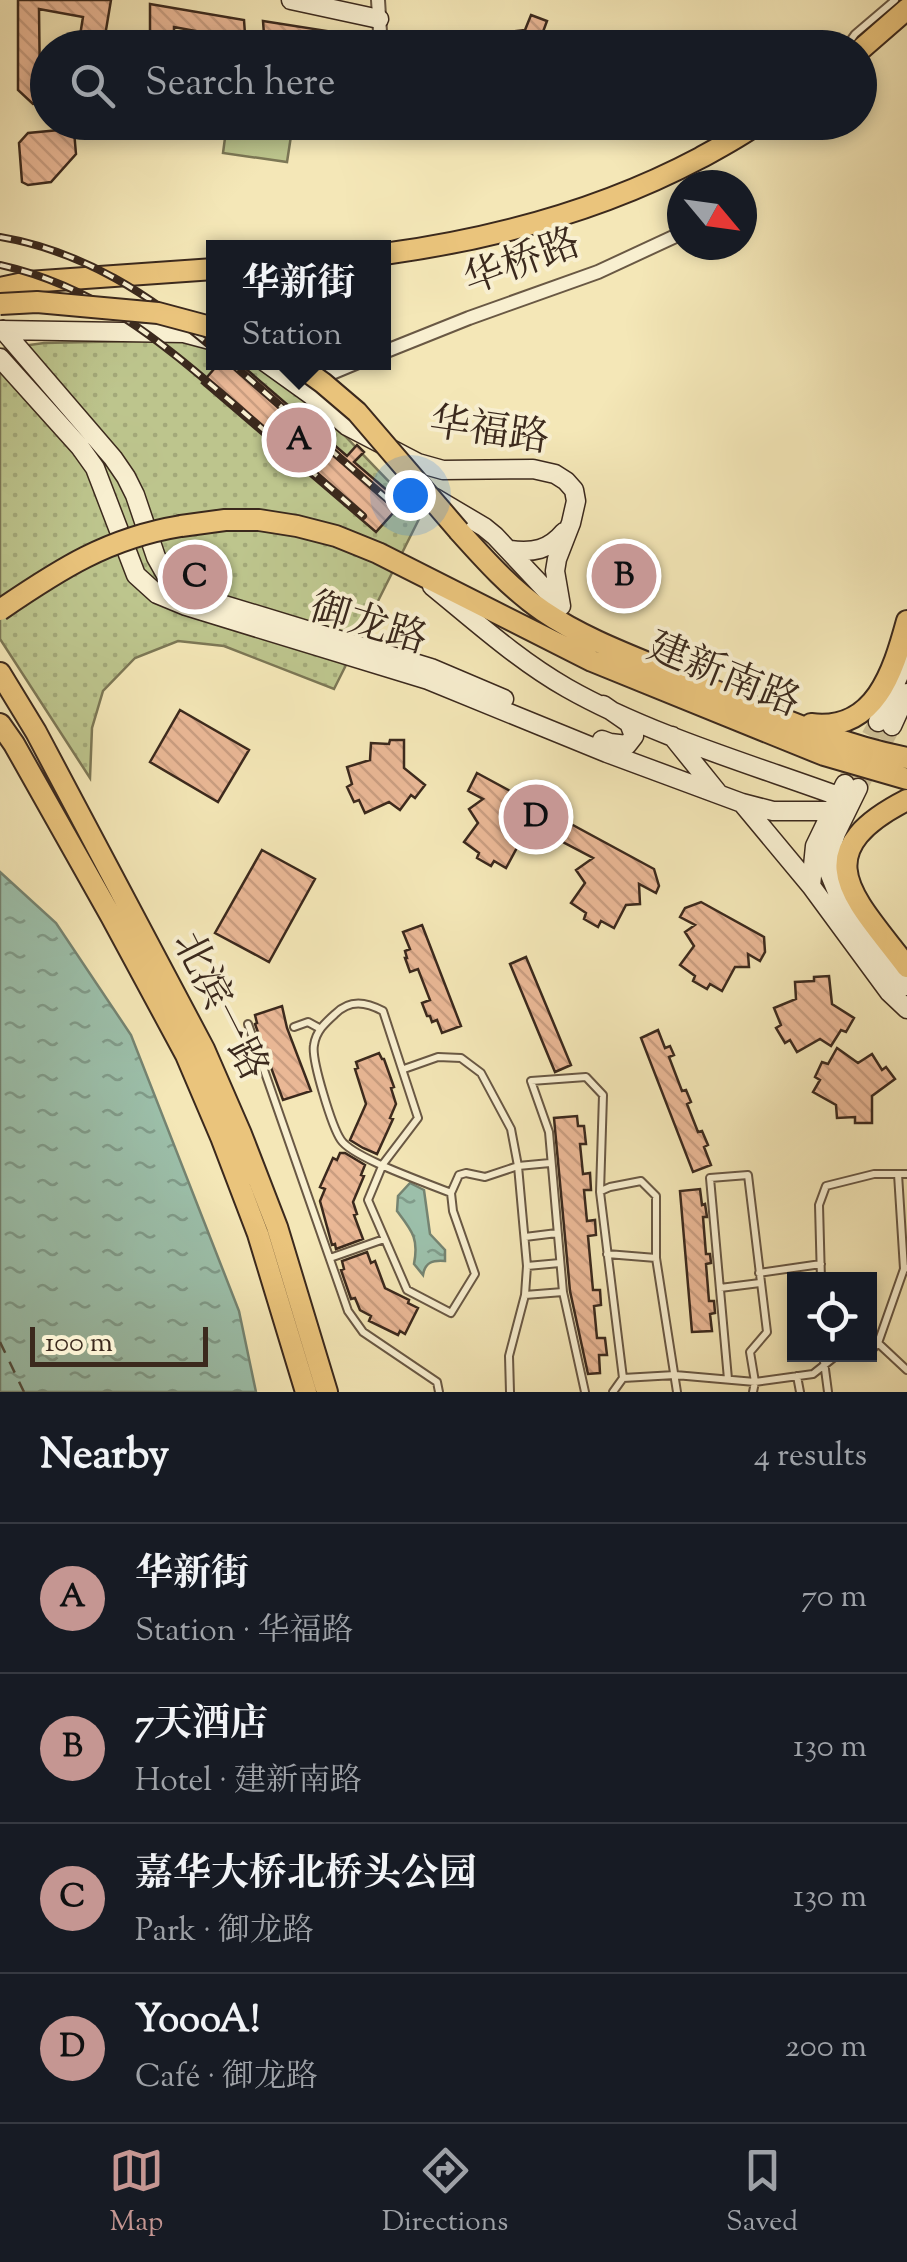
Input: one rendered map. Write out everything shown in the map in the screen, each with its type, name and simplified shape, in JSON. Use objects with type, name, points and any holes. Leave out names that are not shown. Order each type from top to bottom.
[{"type":"main road","points":[[291,0],[378,10]]},
{"type":"main road","points":[[877,35],[907,9]]},
{"type":"main road","points":[[391,253],[488,236],[553,219],[662,178],[733,140]]},
{"type":"main road","points":[[0,288],[28,282],[206,270]]},
{"type":"main road","points":[[206,326],[158,313],[0,302],[1,331],[184,332],[206,339]]},
{"type":"main road","name":"御龙路","points":[[1,331],[126,476],[156,557],[177,585],[208,600],[431,668],[610,744],[632,742],[629,724],[602,705]]},
{"type":"main road","name":"御龙路","points":[[0,358],[80,446],[95,468],[136,575],[157,594],[428,680],[742,804],[773,811],[845,798]]},
{"type":"main road","name":"华福路","points":[[276,370],[347,426],[431,467],[533,469],[556,474],[566,481],[574,490],[576,501],[555,572],[561,606]]},
{"type":"main road","points":[[306,370],[357,412],[426,493],[464,524]]},
{"type":"main road","name":"建新南路","points":[[0,610],[62,569],[112,543],[145,532],[225,520],[297,526],[350,542],[592,662],[824,755],[907,779]]},
{"type":"main road","name":"建新南路","points":[[464,524],[484,527],[603,644]]},
{"type":"main road","name":"建新南路","points":[[464,524],[497,573],[571,628],[788,720],[874,752],[907,758]]},
{"type":"main road","points":[[510,550],[528,552],[545,548],[561,537],[570,524]]},
{"type":"main road","points":[[416,573],[535,667],[568,688],[672,736],[845,798]]},
{"type":"main road","points":[[788,720],[836,725],[862,713],[886,682],[907,621]]},
{"type":"main road","points":[[907,657],[884,724],[907,693]]},
{"type":"main road","name":"北滨一路","points":[[0,673],[36,732],[204,1049],[277,1227],[327,1392]]},
{"type":"main road","name":"北滨一路","points":[[0,724],[186,1056],[258,1234],[306,1392]]},
{"type":"main road","points":[[672,736],[718,794]]},
{"type":"main road","points":[[845,798],[828,872],[840,900],[907,986]]},
{"type":"main road","points":[[811,886],[815,846],[845,798]]},
{"type":"main road","points":[[907,800],[884,812],[856,837],[846,866],[853,894],[907,967]]},
{"type":"main road","points":[[742,804],[907,1010]]},
{"type":"street","name":"华桥路","points":[[391,349],[598,272],[667,240]]},
{"type":"street","points":[[299,386],[338,370]]},
{"type":"lane","points":[[859,30],[895,0]]},
{"type":"lane","points":[[451,1192],[383,1164],[352,1152],[340,1140],[316,1068],[313,1046],[319,1028],[343,1006],[365,1002],[384,1011],[418,1118],[383,1164],[368,1200],[407,1290],[451,1312],[475,1274],[453,1211],[451,1192],[459,1175],[485,1177],[518,1166],[550,1163]]},
{"type":"lane","points":[[294,1027],[308,1022],[319,1028]]},
{"type":"lane","points":[[248,1024],[348,1311],[363,1332],[437,1382],[439,1392]]},
{"type":"lane","points":[[404,1070],[438,1057],[461,1058],[481,1073],[510,1130],[518,1166],[526,1266],[525,1295],[509,1356],[510,1392]]},
{"type":"lane","points":[[585,1392],[563,1292],[549,1132],[531,1081],[586,1077],[602,1094],[600,1192],[623,1378],[612,1392]]},
{"type":"lane","points":[[821,1272],[819,1205],[826,1186],[874,1174],[903,1174],[906,1269],[878,1343],[907,1370]]},
{"type":"lane","points":[[728,1379],[710,1178],[748,1176],[768,1332],[750,1352],[753,1392]]},
{"type":"lane","points":[[600,1192],[641,1181],[656,1196],[656,1258],[677,1392]]},
{"type":"lane","points":[[525,1237],[557,1234]]},
{"type":"lane","points":[[330,1258],[384,1240]]},
{"type":"lane","points":[[607,1254],[656,1258]]},
{"type":"lane","points":[[526,1266],[560,1263]]},
{"type":"lane","points":[[758,1272],[821,1264]]},
{"type":"lane","points":[[720,1288],[760,1284]]},
{"type":"lane","points":[[525,1295],[563,1292]]},
{"type":"lane","points":[[824,1362],[828,1392]]},
{"type":"lane","points":[[623,1378],[674,1374],[755,1382],[813,1374],[828,1362]]},
{"type":"lane","points":[[797,1376],[800,1392]]},
{"type":"green space","points":[[225,140],[290,140],[287,162],[223,153]]},
{"type":"green space","points":[[180,340],[206,346],[206,370],[263,370],[345,436],[421,515],[334,689],[224,646],[178,641],[135,658],[103,691],[92,728],[90,778],[0,639],[0,349],[44,343]]},
{"type":"water","points":[[0,872],[56,923],[131,1035],[239,1311],[256,1392],[0,1392]]},
{"type":"water","points":[[410,1183],[424,1190],[430,1234],[445,1250],[445,1261],[430,1263],[423,1275],[414,1264],[413,1235],[397,1211],[398,1196]]},
{"type":"building","points":[[18,0],[111,0],[106,30],[81,30],[83,17],[39,9],[39,30],[30,30],[30,101],[18,90]]},
{"type":"building","points":[[150,4],[244,20],[245,30],[174,27],[150,30]]},
{"type":"building","points":[[531,15],[547,21],[544,30],[525,30]]},
{"type":"building","points":[[263,21],[321,30],[264,30]]},
{"type":"building","points":[[28,133],[30,140],[75,140],[76,154],[51,182],[22,182],[19,143]]},
{"type":"building","points":[[213,370],[247,370],[347,456],[357,445],[364,452],[354,462],[402,503],[376,532],[202,383]]},
{"type":"building","points":[[180,710],[249,750],[218,802],[150,762]]},
{"type":"building","points":[[390,740],[404,740],[404,768],[425,785],[400,810],[389,802],[365,813],[347,787],[352,784],[347,767],[370,760],[371,743],[389,744]]},
{"type":"building","points":[[477,773],[654,869],[659,886],[656,893],[639,884],[640,904],[626,905],[614,928],[601,921],[598,927],[584,919],[586,913],[571,903],[585,883],[576,870],[593,858],[532,826],[533,844],[519,844],[506,868],[477,858],[479,853],[464,842],[478,823],[469,809],[483,799],[468,791]]},
{"type":"building","points":[[262,850],[315,879],[269,962],[215,933]]},
{"type":"building","points":[[701,902],[764,937],[765,952],[760,961],[748,954],[749,967],[735,967],[722,991],[693,981],[695,976],[680,965],[694,946],[685,932],[695,925],[680,917],[685,908]]},
{"type":"building","points":[[422,925],[461,1026],[442,1033],[437,1020],[432,1022],[427,1016],[422,1003],[430,1000],[418,969],[410,972],[405,958],[405,951],[410,949],[403,932]]},
{"type":"building","points":[[526,957],[571,1065],[555,1072],[510,964]]},
{"type":"building","points":[[829,976],[832,1004],[854,1018],[831,1046],[820,1039],[797,1052],[790,1040],[785,1043],[776,1028],[781,1025],[774,1008],[796,999],[795,982]]},
{"type":"building","points":[[282,1006],[311,1091],[283,1100],[255,1024],[255,1015]]},
{"type":"building","points":[[658,1030],[665,1048],[670,1046],[674,1055],[669,1057],[682,1091],[686,1090],[691,1102],[687,1104],[698,1132],[702,1131],[708,1145],[704,1147],[711,1165],[693,1172],[641,1038]]},
{"type":"building","points":[[837,1048],[858,1063],[872,1054],[882,1070],[886,1067],[895,1079],[872,1096],[872,1123],[855,1123],[855,1117],[837,1118],[836,1105],[813,1092],[820,1080],[815,1077],[822,1062],[828,1064]]},
{"type":"building","points":[[379,1053],[394,1087],[391,1088],[396,1104],[377,1154],[350,1140],[366,1104],[356,1062]]},
{"type":"building","points":[[577,1116],[578,1126],[584,1126],[586,1144],[580,1144],[583,1174],[590,1173],[591,1190],[584,1190],[587,1221],[595,1220],[596,1235],[588,1236],[593,1290],[600,1290],[601,1305],[594,1306],[597,1338],[605,1338],[607,1355],[599,1355],[600,1373],[588,1374],[570,1291],[554,1118]]},
{"type":"building","points":[[340,1153],[365,1165],[353,1202],[363,1239],[336,1249],[320,1201],[325,1189],[320,1187],[333,1158],[337,1160]]},
{"type":"building","points":[[700,1189],[707,1217],[703,1217],[706,1254],[710,1254],[711,1263],[706,1264],[709,1301],[714,1301],[715,1313],[710,1314],[712,1331],[692,1332],[680,1191]]},
{"type":"building","points":[[367,1252],[371,1263],[375,1261],[385,1288],[418,1308],[405,1334],[400,1331],[398,1335],[369,1321],[371,1316],[360,1310],[355,1298],[351,1299],[341,1270],[342,1261]]},
{"type":"ferry route","points":[[0,1342],[24,1392]]},
{"type":"tunnel","points":[[845,784],[878,722]]},
{"type":"tunnel","points":[[858,788],[892,726]]},
{"type":"railway","points":[[0,237],[88,264],[166,311],[206,343]]},
{"type":"railway","points":[[0,265],[68,287],[154,339],[363,516]]},
{"type":"railway","points":[[239,370],[402,512]]},
{"type":"place","name":"华新街","points":[[299,440]]},
{"type":"place","name":"7天酒店","points":[[624,576]]},
{"type":"place","name":"嘉华大桥北桥头公园","points":[[195,577]]},
{"type":"place","name":"YoooA!","points":[[536,817]]}]
